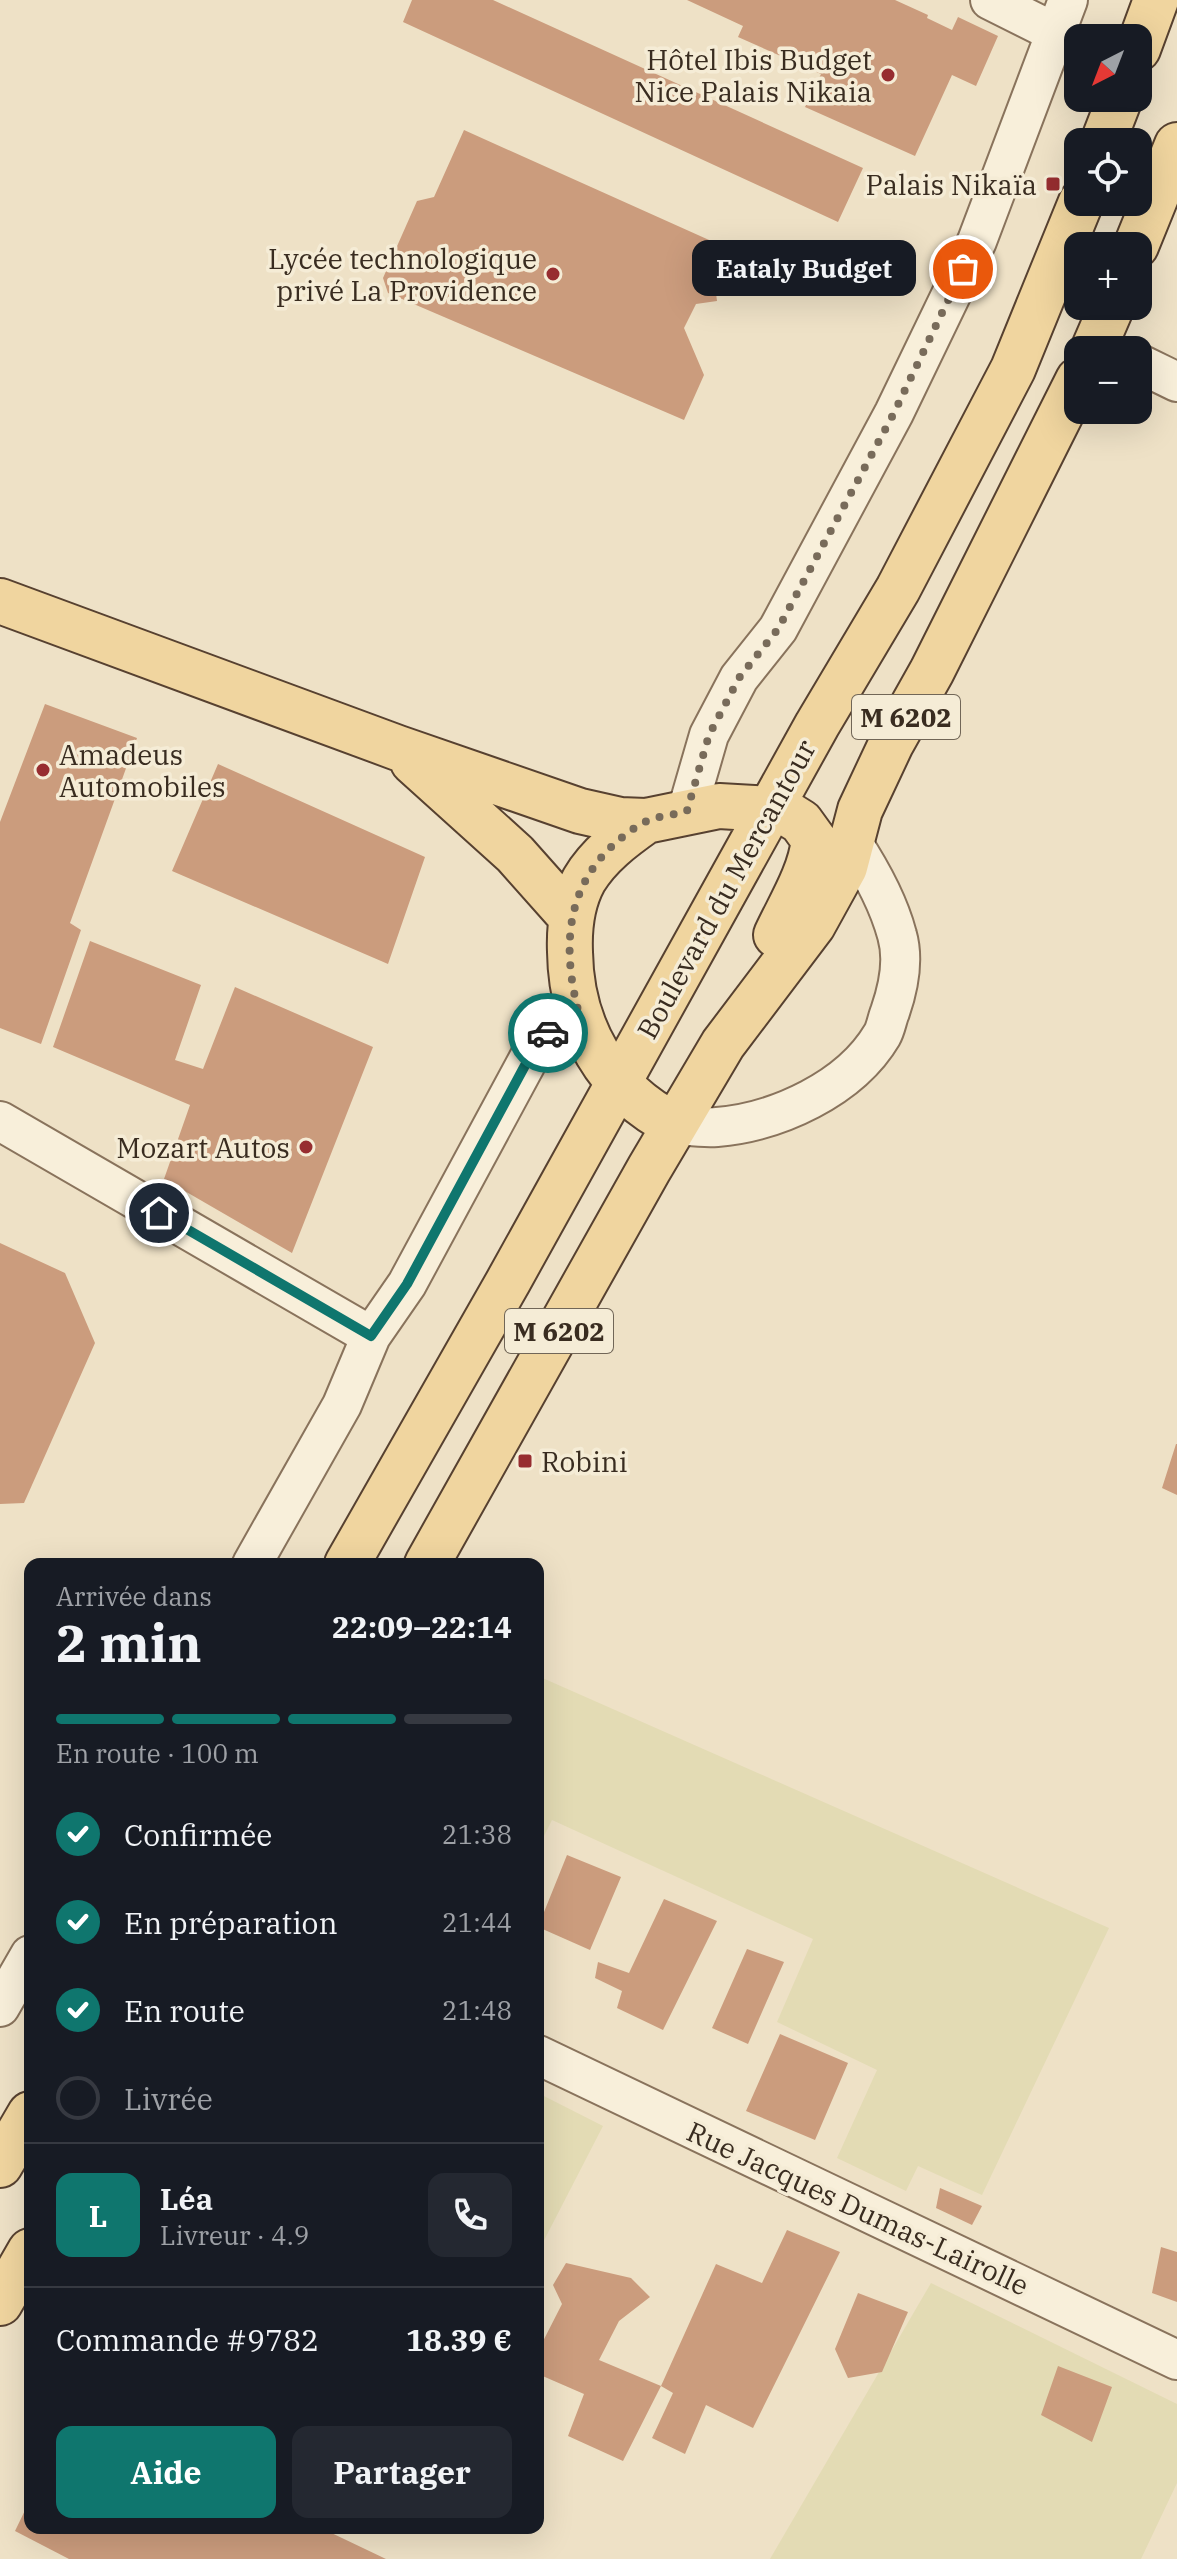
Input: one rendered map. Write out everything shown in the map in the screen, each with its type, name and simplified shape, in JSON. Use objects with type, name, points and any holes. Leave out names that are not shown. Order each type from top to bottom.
[{"type":"main road","points":[[1147,24],[1156,0]]},
{"type":"main road","points":[[1142,232],[1175,155]]},
{"type":"main road","name":"Boulevard du Mercantour","points":[[350,1558],[817,725],[898,589],[1013,369],[1075,216]]},
{"type":"main road","name":"M 6202","points":[[430,1558],[723,1044],[813,925],[845,867],[860,810],[891,744],[932,671],[1064,413]]},
{"type":"main road","points":[[0,601],[398,748],[580,811],[620,820],[666,816],[719,806],[785,812],[801,822],[814,840],[813,853],[723,1044]]},
{"type":"main road","points":[[398,748],[515,854],[571,917]]},
{"type":"main road","points":[[666,816],[617,841],[583,882],[571,917],[570,980],[585,1033],[618,1085],[650,1113],[675,1125]]},
{"type":"main road","points":[[0,2165],[24,2124]]},
{"type":"main road","points":[[0,2303],[24,2261]]},
{"type":"street","points":[[666,816],[739,678],[778,629],[894,413],[977,241],[1062,16],[990,0]]},
{"type":"street","points":[[1152,370],[1177,382]]},
{"type":"street","points":[[675,1125],[715,1127],[749,1122],[789,1110],[816,1097],[851,1071],[882,1035],[899,988],[898,937],[884,898],[852,842]]},
{"type":"street","points":[[255,1558],[342,1405],[371,1336],[407,1284],[529,1058],[559,1023],[579,1014]]},
{"type":"street","points":[[0,1121],[371,1336]]},
{"type":"street","points":[[0,2007],[24,1965]]},
{"type":"street","name":"Rue Jacques Dumas-Lairolle","points":[[544,2058],[1177,2360]]},
{"type":"shaded area","points":[[544,1679],[1109,1928],[982,2195],[918,2166],[906,2191],[837,2158],[877,2070],[777,2022],[813,1939],[552,1820],[544,1836]]},
{"type":"shaded area","points":[[544,2096],[603,2126],[544,2240]]},
{"type":"shaded area","points":[[931,2283],[1177,2404],[1177,2483],[1141,2559],[770,2559]]},
{"type":"building","points":[[412,0],[493,0],[863,168],[838,222],[403,22]]},
{"type":"building","points":[[687,0],[895,0],[952,30],[958,17],[998,36],[976,86],[952,75],[915,156],[805,107],[821,74],[738,37],[743,26]]},
{"type":"building","name":"Lycée technologique privé La Providence","points":[[464,130],[718,244],[732,268],[721,270],[722,283],[715,285],[717,301],[696,304],[684,328],[704,375],[684,420],[388,293],[383,278],[417,201],[434,197]]},
{"type":"building","points":[[45,704],[137,738],[70,923],[81,930],[41,1044],[0,1028],[0,822]]},
{"type":"building","points":[[218,764],[425,857],[388,964],[172,871]]},
{"type":"building","points":[[90,941],[201,985],[175,1060],[203,1069],[235,987],[373,1047],[292,1253],[164,1179],[190,1105],[53,1047]]},
{"type":"building","points":[[0,1243],[65,1273],[95,1343],[24,1503],[0,1504]]},
{"type":"building","points":[[1177,1444],[1177,1495],[1162,1488]]},
{"type":"building","points":[[567,1855],[621,1877],[590,1950],[544,1930],[544,1912]]},
{"type":"building","points":[[664,1899],[717,1921],[663,2030],[617,2008],[622,1991],[595,1978],[598,1962],[629,1973]]},
{"type":"building","points":[[747,1949],[784,1962],[748,2044],[712,2028]]},
{"type":"building","points":[[780,2034],[848,2063],[815,2140],[746,2111]]},
{"type":"building","points":[[940,2188],[982,2206],[972,2225],[936,2208]]},
{"type":"building","points":[[787,2230],[840,2252],[753,2428],[706,2405],[685,2454],[652,2438],[673,2393],[661,2386],[716,2264],[762,2283]]},
{"type":"building","points":[[1161,2247],[1177,2252],[1177,2302],[1152,2293]]},
{"type":"building","points":[[566,2263],[631,2278],[650,2297],[619,2321],[599,2360],[661,2386],[623,2461],[568,2436],[584,2394],[544,2377],[544,2339],[562,2304],[553,2285]]},
{"type":"building","points":[[858,2293],[908,2312],[882,2372],[848,2378],[835,2349]]},
{"type":"building","points":[[1058,2366],[1112,2387],[1092,2442],[1041,2415]]},
{"type":"building","points":[[24,2512],[24,2534],[334,2534],[386,2559],[69,2559],[15,2531]]},
{"type":"way so far","points":[[548,1033],[559,1023],[579,1014],[570,980],[569,943],[571,917],[583,882],[596,863],[631,831],[646,821],[687,811],[709,735],[739,678],[778,629],[894,413],[963,269]]},
{"type":"place","name":"Hôtel Ibis Budget Nice Palais Nikaia","points":[[888,75]]},
{"type":"place","name":"Palais Nikaïa","points":[[1053,184]]},
{"type":"place","name":"Eataly Budget","points":[[963,269]]},
{"type":"place","name":"Lycée technologique privé La Providence","points":[[553,274]]},
{"type":"place","name":"Amadeus Automobiles","points":[[43,770]]},
{"type":"place","name":"Mozart Autos","points":[[306,1147]]},
{"type":"place","name":"Robini","points":[[525,1461]]},
{"type":"route","points":[[159,1213],[371,1336],[407,1284],[529,1058],[548,1033]]}]
